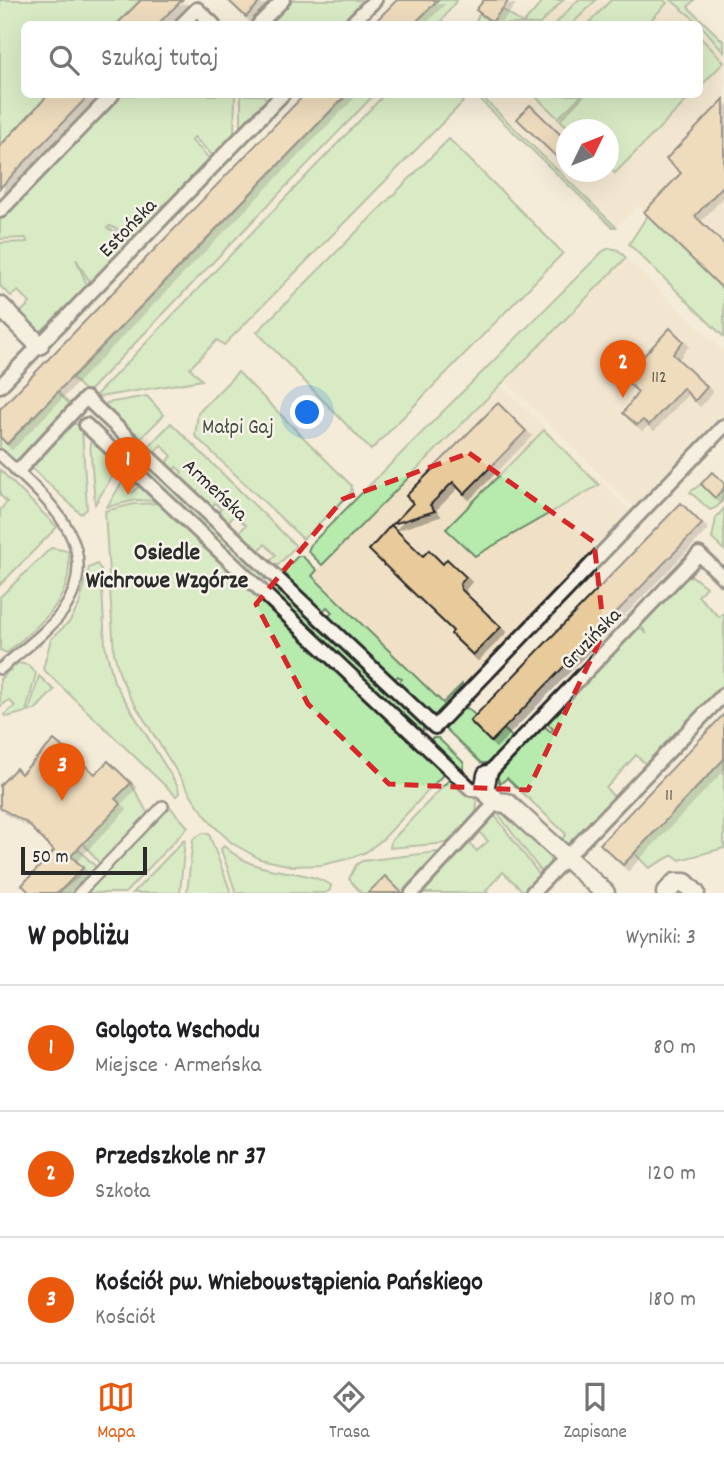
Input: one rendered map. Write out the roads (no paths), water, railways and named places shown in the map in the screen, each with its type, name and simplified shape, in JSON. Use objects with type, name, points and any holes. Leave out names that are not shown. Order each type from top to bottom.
[{"type":"street","points":[[262,21],[283,0]]},
{"type":"street","points":[[354,21],[375,0]]},
{"type":"street","points":[[185,21],[197,9],[210,21]]},
{"type":"street","points":[[0,211],[110,98]]},
{"type":"street","name":"Estońska","points":[[0,386],[279,98]]},
{"type":"street","points":[[0,306],[39,345]]},
{"type":"street","points":[[0,333],[13,319]]},
{"type":"street","name":"Armeńska","points":[[18,471],[86,398],[435,727],[724,426]]},
{"type":"street","name":"Armeńska","points":[[86,425],[471,789],[490,794],[507,803],[605,893]]},
{"type":"street","name":"Gruzińska","points":[[490,794],[699,554],[724,578]]},
{"type":"street","points":[[532,893],[724,694]]},
{"type":"street","points":[[412,893],[490,794]]},
{"type":"street","points":[[666,893],[675,883],[685,883],[695,893]]},
{"type":"lane","points":[[0,455],[69,526],[77,574],[73,592],[57,618],[0,669]]},
{"type":"lane","points":[[79,893],[163,806]]},
{"type":"place","name":"Przedszkole nr 37","points":[[623,398]]},
{"type":"place","name":"Golgota Wschodu","points":[[128,495]]},
{"type":"place","name":"Kościół pw. Wniebowstąpienia Pańskiego","points":[[62,801]]},
{"type":"district","name":"Osiedle Wichrowe Wzgórze","points":[[167,565]]},
{"type":"park label","name":"Małpi Gaj","points":[[238,426]]}]
